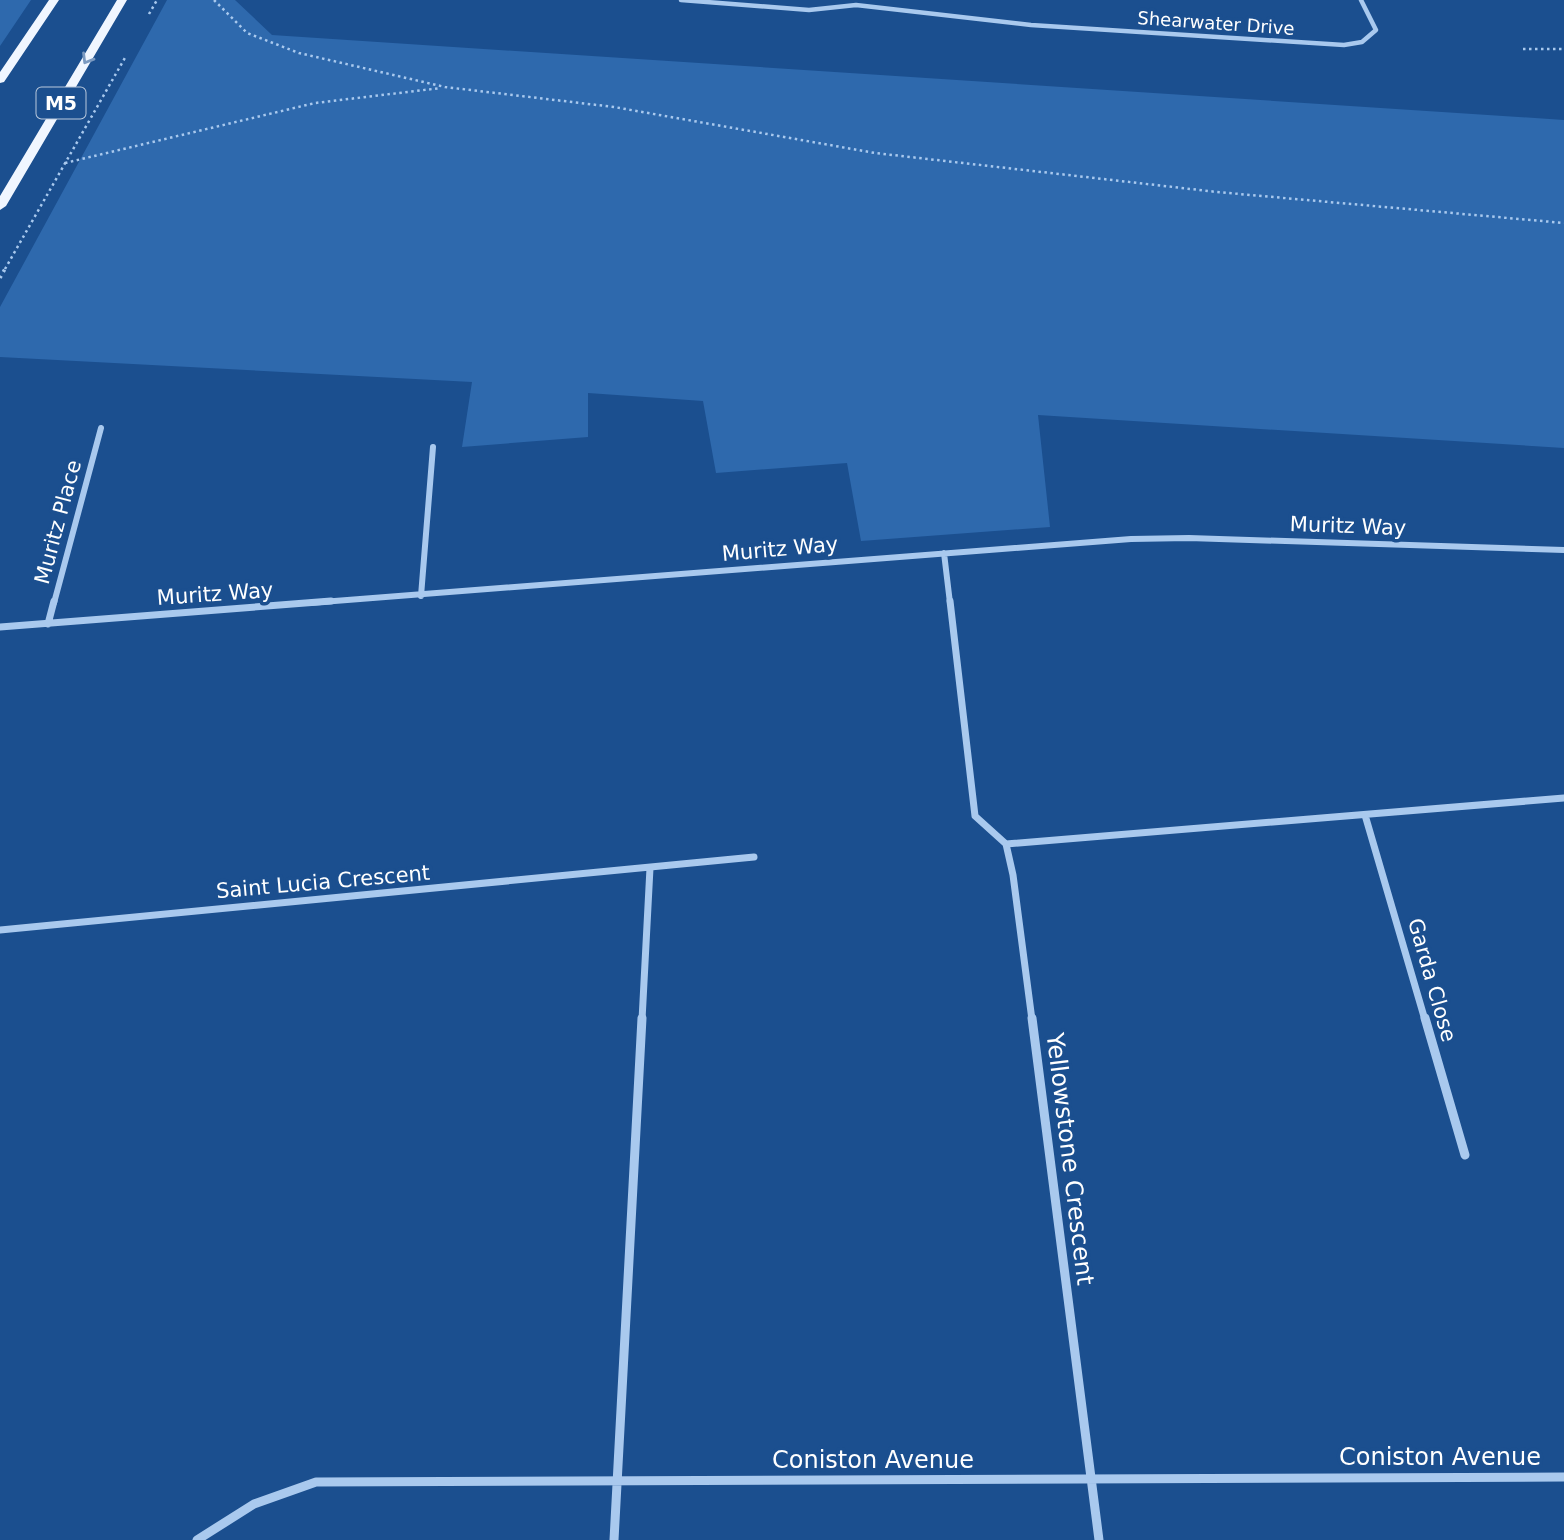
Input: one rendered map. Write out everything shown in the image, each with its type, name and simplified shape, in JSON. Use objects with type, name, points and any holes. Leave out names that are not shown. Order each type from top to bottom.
[{"type":"main road","points":[[0,80],[54,0]]},
{"type":"main road","name":"M5","points":[[0,206],[122,0]]},
{"type":"street","name":"Shearwater Drive","points":[[681,0],[809,10],[856,2],[1031,25],[1344,45],[1362,42],[1376,30],[1361,0]]},
{"type":"street","name":"Muritz Place","points":[[48,624],[101,428]]},
{"type":"street","points":[[421,596],[433,447]]},
{"type":"street","name":"Muritz Way","points":[[0,627],[1131,539],[1189,538],[1564,550]]},
{"type":"street","points":[[944,553],[975,816],[1006,844],[1564,799]]},
{"type":"street","name":"Garda Close","points":[[1365,815],[1465,1156]]},
{"type":"street","name":"Yellowstone Crescent","points":[[1006,844],[1013,875],[1099,1540]]},
{"type":"street","name":"Saint Lucia Crescent","points":[[0,930],[754,857]]},
{"type":"street","points":[[614,1540],[650,868]]},
{"type":"street","name":"Coniston Avenue","points":[[197,1540],[225,1518],[267,1496],[316,1482],[1564,1477]]},
{"type":"path","points":[[144,23],[157,0]]},
{"type":"path","points":[[214,0],[247,33],[299,54],[445,87],[614,107],[875,153],[1217,192],[1564,222]]},
{"type":"path","points":[[0,278],[131,47]]},
{"type":"path","points":[[1523,49],[1564,49]]},
{"type":"path","points":[[65,163],[315,103],[445,87]]},
{"type":"shaded area","points":[[0,0],[31,0],[0,46]]},
{"type":"shaded area","points":[[167,0],[235,0],[272,35],[1564,120],[1564,448],[1038,415],[1050,527],[861,541],[847,463],[716,473],[703,401],[588,393],[588,437],[462,447],[472,382],[0,357],[0,307]]}]
